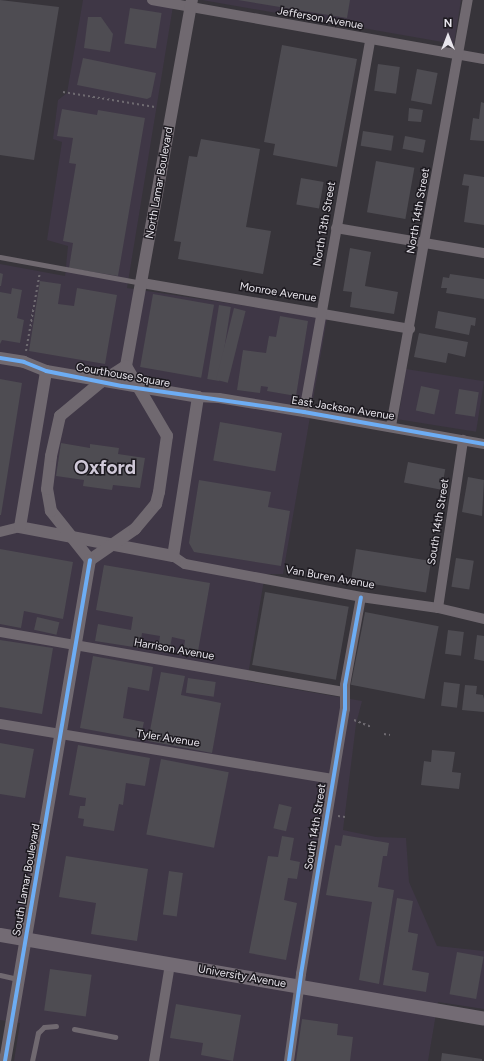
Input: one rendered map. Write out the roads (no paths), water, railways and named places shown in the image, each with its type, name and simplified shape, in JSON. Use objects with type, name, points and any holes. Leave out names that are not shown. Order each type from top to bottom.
[{"type":"main road","name":"University Avenue","points":[[0,935],[26,938],[484,1019]]},
{"type":"street","name":"Jefferson Avenue","points":[[152,0],[192,4],[370,40],[484,59]]},
{"type":"street","name":"North 14th Street","points":[[391,426],[426,243],[468,0]]},
{"type":"street","name":"North Lamar Boulevard","points":[[126,366],[192,4]]},
{"type":"street","name":"North 13th Street","points":[[304,412],[370,40]]},
{"type":"street","points":[[336,228],[484,253]]},
{"type":"street","name":"Monroe Avenue","points":[[142,283],[321,312],[410,329]]},
{"type":"street","points":[[0,358],[24,362],[46,371],[20,527]]},
{"type":"street","points":[[101,382],[126,366],[141,389]]},
{"type":"street","name":"Courthouse Square","points":[[46,371],[141,389],[198,397]]},
{"type":"street","name":"Courthouse Square","points":[[101,382],[60,416],[51,456],[47,489],[51,511],[90,560],[114,544],[147,517],[156,504],[162,476],[167,436],[141,389]]},
{"type":"street","points":[[0,532],[20,527],[173,556],[198,397]]},
{"type":"street","name":"East Jackson Avenue","points":[[198,397],[219,398],[391,426],[484,444]]},
{"type":"street","name":"South 14th Street","points":[[438,608],[463,440]]},
{"type":"street","name":"Van Buren Avenue","points":[[173,556],[185,564],[361,597],[438,608],[484,619]]},
{"type":"street","name":"South Lamar Boulevard","points":[[5,1061],[78,645],[90,560]]},
{"type":"street","name":"South 14th Street","points":[[289,1061],[344,708],[344,692],[361,597]]},
{"type":"street","name":"Harrison Avenue","points":[[0,632],[344,692]]},
{"type":"street","name":"Tyler Avenue","points":[[0,724],[332,779]]},
{"type":"street","points":[[154,1061],[170,964]]},
{"type":"lane","points":[[0,257],[142,283]]},
{"type":"lane","points":[[0,975],[19,979]]},
{"type":"lane","points":[[32,1061],[38,1033],[44,1027],[56,1026]]},
{"type":"lane","points":[[74,1029],[115,1037]]},
{"type":"district","name":"Oxford","points":[[105,468]]}]
